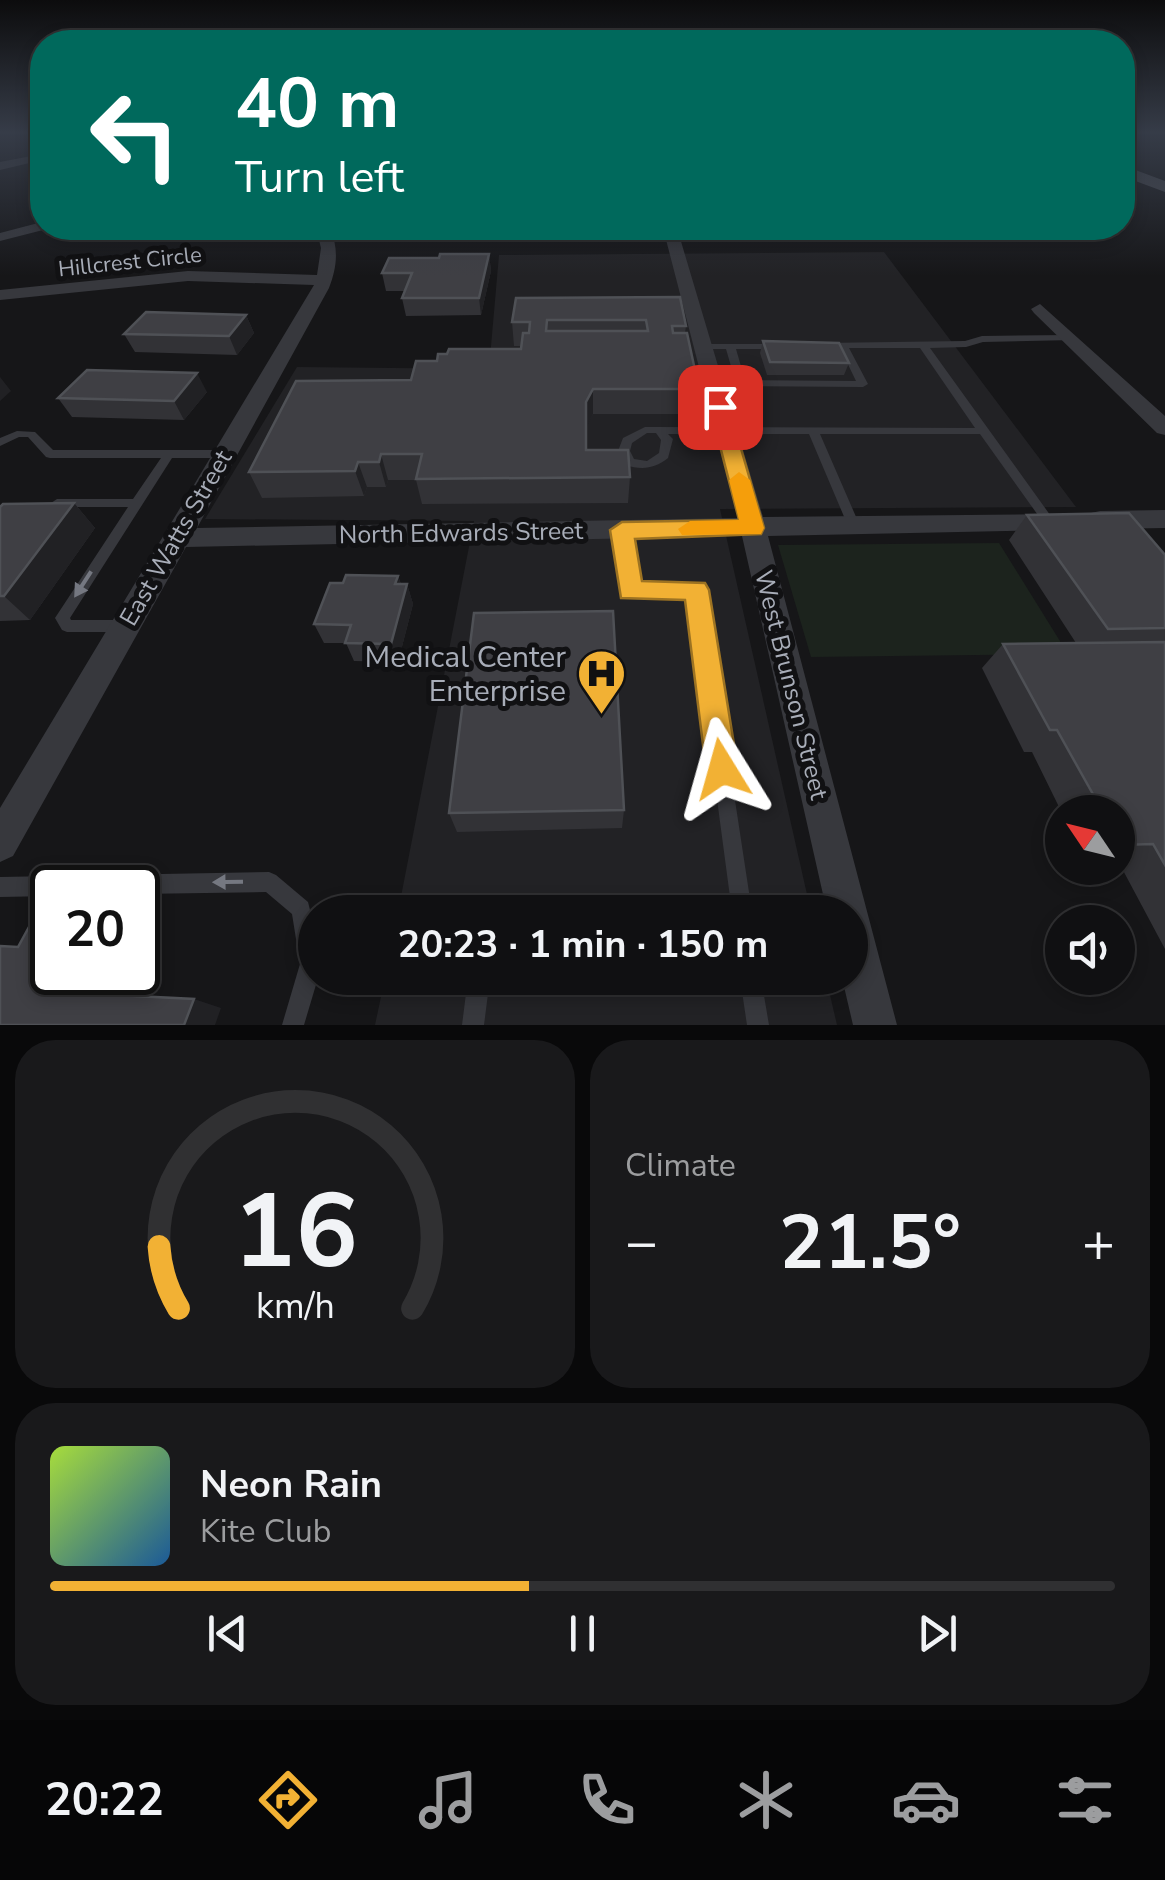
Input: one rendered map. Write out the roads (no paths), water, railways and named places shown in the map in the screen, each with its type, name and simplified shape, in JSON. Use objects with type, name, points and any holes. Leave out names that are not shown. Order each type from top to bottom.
[{"type":"street","points":[[0,238],[30,229]]},
{"type":"street","name":"East Watts Street","points":[[0,843],[312,308],[324,280],[330,249],[327,240]]},
{"type":"street","name":"West Brunson Street","points":[[675,240],[727,383],[726,430],[843,895]]},
{"type":"street","name":"Hillcrest Circle","points":[[0,295],[188,276],[324,280]]},
{"type":"street","points":[[1040,309],[1165,428]]},
{"type":"street","name":"North Edwards Street","points":[[176,538],[1165,519]]},
{"type":"street","points":[[868,995],[875,1025]]},
{"type":"lane","points":[[806,345],[966,344],[982,338],[1071,338]]},
{"type":"lane","points":[[727,383],[864,384],[843,345]]},
{"type":"lane","points":[[923,345],[1050,522]]},
{"type":"lane","points":[[716,346],[786,346]]},
{"type":"lane","points":[[813,430],[854,526]]},
{"type":"lane","points":[[660,431],[983,431]]},
{"type":"lane","points":[[0,442],[17,434],[32,434],[50,454],[225,454]]},
{"type":"lane","points":[[126,626],[67,626],[62,618],[168,454]]},
{"type":"lane","points":[[39,504],[137,503]]},
{"type":"lane","points":[[622,530],[630,591],[696,590],[740,895]]},
{"type":"lane","points":[[0,887],[269,882],[301,910],[311,964],[293,1025]]},
{"type":"lane","points":[[473,1025],[476,995]]},
{"type":"lane","points":[[754,995],[758,1025]]},
{"type":"place","name":"Medical Center Enterprise","points":[[601,716]]}]
